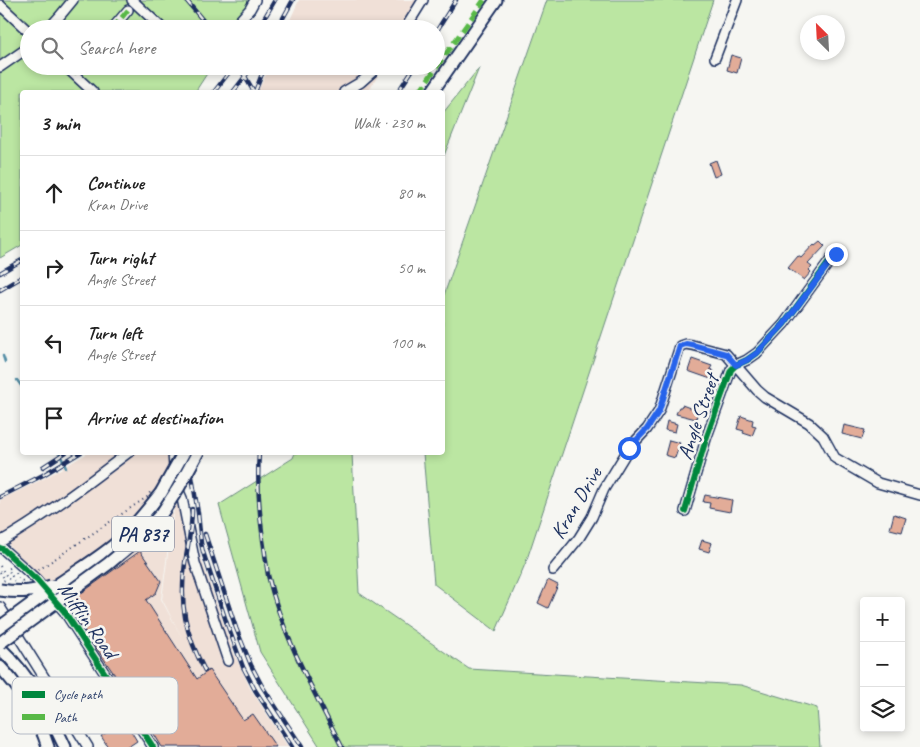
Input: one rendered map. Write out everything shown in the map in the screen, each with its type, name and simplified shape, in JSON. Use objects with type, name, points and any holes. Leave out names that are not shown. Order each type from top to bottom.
[{"type":"main road","points":[[445,73],[496,0]]},
{"type":"main road","points":[[433,90],[444,75]]},
{"type":"main road","name":"PA 837","points":[[0,590],[19,592],[38,590],[60,583],[93,560],[120,540],[147,511],[161,493],[182,455]]},
{"type":"main road","name":"PA 837","points":[[0,643],[108,564],[138,539],[162,513],[196,455]]},
{"type":"main road","points":[[0,627],[60,583]]},
{"type":"main road","points":[[0,620],[26,608]]},
{"type":"main road","points":[[0,648],[26,677]]},
{"type":"main road","points":[[0,667],[12,680]]},
{"type":"main road","points":[[43,734],[48,747]]},
{"type":"main road","points":[[59,734],[65,747]]},
{"type":"street","points":[[56,20],[72,0]]},
{"type":"street","points":[[132,0],[153,20]]},
{"type":"street","points":[[240,20],[255,0]]},
{"type":"street","points":[[411,20],[423,0]]},
{"type":"street","points":[[715,58],[737,0]]},
{"type":"street","points":[[0,5],[20,24]]},
{"type":"street","points":[[120,20],[128,10]]},
{"type":"street","points":[[0,67],[20,53]]},
{"type":"street","points":[[74,75],[91,90]]},
{"type":"street","points":[[348,90],[362,82],[369,75]]},
{"type":"street","name":"Angle Street","points":[[685,511],[706,439],[731,370],[757,353],[784,324],[836,254]]},
{"type":"street","name":"Angle Street","points":[[680,346],[692,345],[726,354],[736,365]]},
{"type":"street","name":"Kran Drive","points":[[553,570],[579,538],[592,518],[604,489],[629,448],[647,429],[659,411],[680,346]]},
{"type":"street","points":[[736,365],[765,397],[809,423],[823,436],[835,458],[878,483],[920,495]]},
{"type":"street","points":[[0,542],[82,488],[125,455]]},
{"type":"street","points":[[173,455],[175,482],[182,498],[195,563],[228,661]]},
{"type":"street","points":[[13,628],[54,599],[114,551],[141,525],[175,482]]},
{"type":"street","name":"Mifflin Road","points":[[0,548],[36,579],[64,611],[107,677]]},
{"type":"street","points":[[0,606],[44,677]]},
{"type":"street","points":[[80,734],[88,747]]},
{"type":"street","name":"Mifflin Road","points":[[144,734],[153,747]]},
{"type":"path","points":[[11,585],[16,582],[8,569],[12,567],[21,582],[147,497],[153,488]]},
{"type":"path","points":[[0,572],[5,580],[1,582],[0,580]]},
{"type":"shaded area","points":[[299,0],[426,0],[414,20],[290,20]]},
{"type":"shaded area","points":[[266,75],[378,75],[369,90],[258,90]]},
{"type":"shaded area","points":[[85,455],[174,455],[172,517],[161,599],[183,640],[162,599],[174,508],[181,500],[233,651],[250,688],[288,747],[159,747],[150,734],[178,734],[178,677],[110,677],[43,581],[6,542],[0,533],[0,500],[45,478]]},
{"type":"green space","points":[[0,0],[260,0],[246,20],[20,20],[20,75],[206,75],[196,90],[20,90],[20,246],[0,258]]},
{"type":"green space","points":[[547,0],[713,0],[526,562],[496,631],[434,584],[423,455],[445,455],[445,292]]},
{"type":"green space","points":[[479,68],[445,153],[445,110]]},
{"type":"green space","points":[[294,455],[352,455],[359,593],[469,669],[741,685],[817,708],[820,747],[320,747],[260,652],[219,505],[293,458]]},
{"type":"building","points":[[731,55],[741,58],[737,73],[727,70]]},
{"type":"building","points":[[716,160],[721,174],[714,177],[709,163]]},
{"type":"building","points":[[820,241],[825,246],[808,264],[812,267],[809,270],[811,272],[804,280],[788,268],[798,256],[801,258],[814,244]]},
{"type":"building","points":[[692,359],[712,366],[710,369],[714,371],[711,379],[688,371]]},
{"type":"building","points":[[682,405],[698,411],[696,419],[676,414]]},
{"type":"building","points":[[741,416],[753,420],[752,425],[756,426],[752,436],[737,429]]},
{"type":"building","points":[[667,421],[677,424],[675,432],[665,430]]},
{"type":"building","points":[[844,425],[865,430],[862,439],[842,434]]},
{"type":"building","points":[[669,440],[680,443],[675,458],[665,455]]},
{"type":"building","points":[[705,495],[732,500],[730,512],[709,508],[710,503],[703,502]]},
{"type":"building","points":[[894,514],[906,518],[902,532],[890,529]]},
{"type":"building","points":[[702,540],[712,543],[709,552],[699,549]]},
{"type":"building","points":[[140,551],[161,581],[156,593],[146,600],[197,679],[209,670],[243,720],[253,714],[276,747],[162,747],[154,734],[178,734],[178,677],[116,677],[66,604]]},
{"type":"building","points":[[548,580],[558,585],[548,608],[538,603]]},
{"type":"building","points":[[104,734],[133,734],[137,741],[128,747],[108,747],[101,736]]},
{"type":"waterway","points":[[3,356],[5,362]]},
{"type":"waterway","points":[[17,380],[20,384]]},
{"type":"waterway","points":[[60,455],[66,468]]},
{"type":"railway","points":[[186,0],[203,20]]},
{"type":"railway","points":[[263,20],[275,0]]},
{"type":"railway","points":[[282,20],[293,0]]},
{"type":"railway","points":[[444,20],[456,0]]},
{"type":"railway","points":[[216,90],[227,75]]},
{"type":"railway","points":[[244,75],[253,90]]},
{"type":"railway","points":[[235,90],[246,75]]},
{"type":"railway","points":[[256,90],[262,75]]},
{"type":"railway","points":[[399,90],[409,75]]},
{"type":"railway","points":[[0,273],[20,261]]},
{"type":"railway","points":[[0,290],[20,278]]},
{"type":"railway","points":[[43,467],[61,455]]},
{"type":"railway","points":[[0,497],[43,475],[76,455]]},
{"type":"railway","points":[[188,455],[203,552],[227,624],[243,667],[255,690],[292,747]]},
{"type":"railway","points":[[259,455],[260,518],[268,575],[274,597],[290,641],[342,747]]},
{"type":"railway","points":[[192,509],[191,529],[183,578],[183,606],[188,631],[205,671]]},
{"type":"railway","points":[[205,534],[236,628],[251,665],[262,686],[302,747]]},
{"type":"marked path","points":[[445,55],[484,0]]},
{"type":"marked path","points":[[120,20],[128,10]]},
{"type":"marked path","points":[[420,90],[431,75]]},
{"type":"cycle path","points":[[685,511],[706,439],[731,370],[757,353],[784,324],[835,254]]},
{"type":"cycle path","points":[[0,548],[36,579],[64,611],[107,677]]},
{"type":"cycle path","points":[[144,734],[153,747]]},
{"type":"route","points":[[629,448],[647,429],[659,411],[680,346],[692,345],[726,354],[736,365],[747,360],[757,353],[784,324],[836,254]]}]
